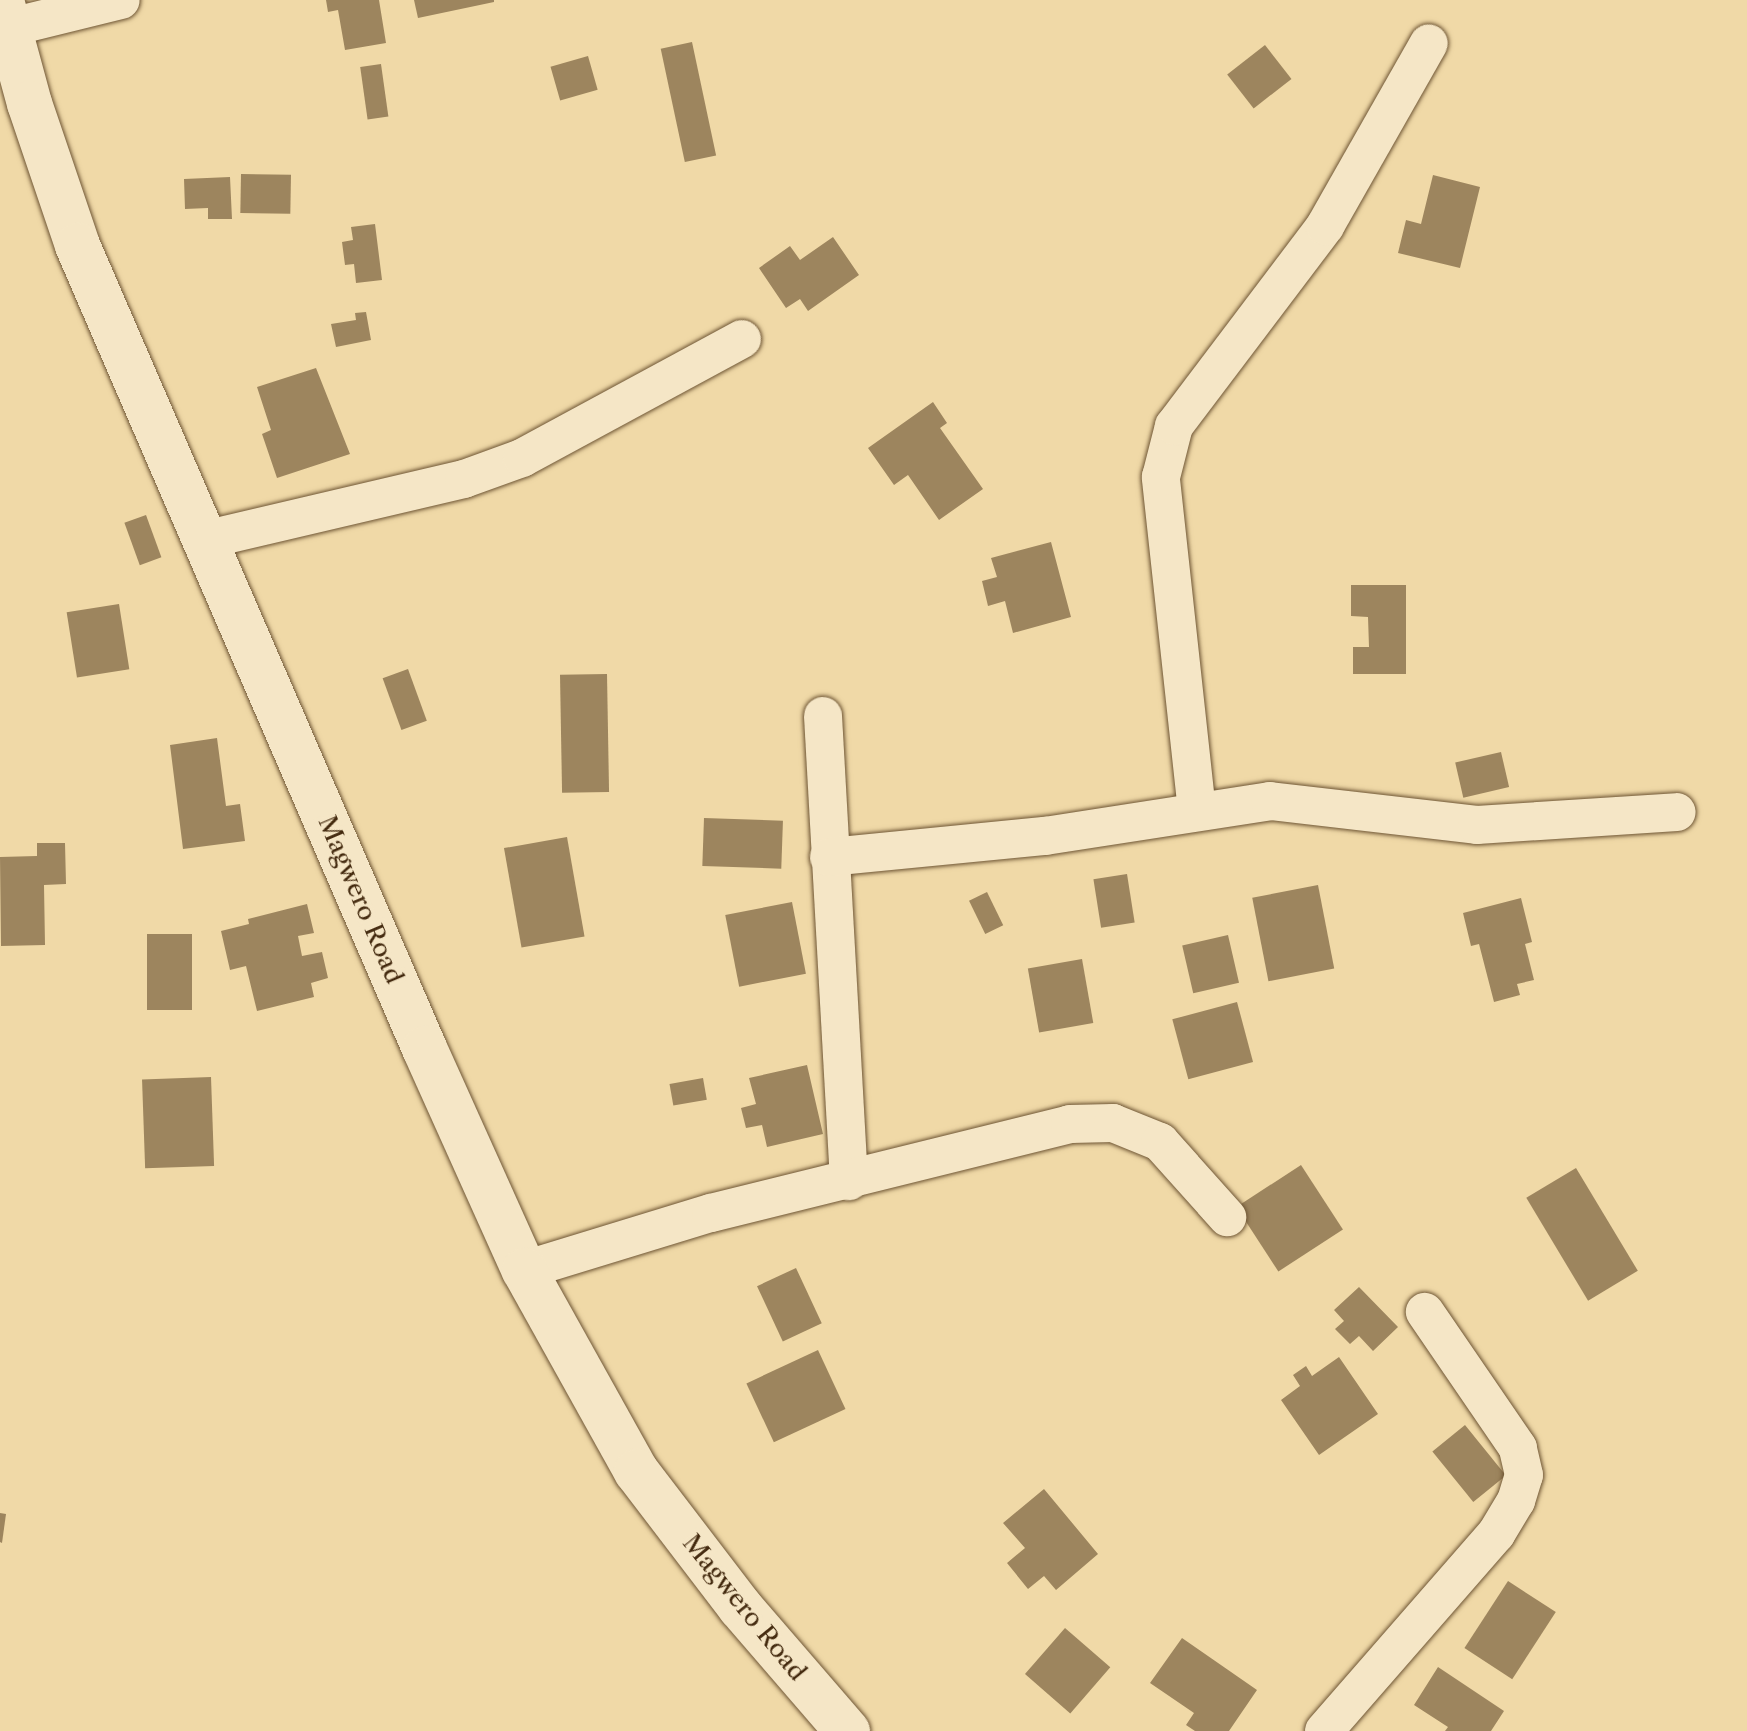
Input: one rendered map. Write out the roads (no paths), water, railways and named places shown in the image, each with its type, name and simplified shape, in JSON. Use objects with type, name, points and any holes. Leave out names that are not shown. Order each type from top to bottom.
[{"type":"street","points":[[4,14],[121,0]]},
{"type":"street","name":"Magwero Road","points":[[4,14],[77,246],[524,1270],[636,1471],[740,1607],[847,1731]]},
{"type":"street","points":[[1197,811],[1161,477],[1174,426],[1324,226],[1429,42]]},
{"type":"street","points":[[204,540],[464,480],[522,458],[742,339]]},
{"type":"street","points":[[823,716],[848,1181]]},
{"type":"street","points":[[828,857],[1045,836],[1270,801],[1477,825],[1676,812]]},
{"type":"street","points":[[524,1270],[711,1213],[1070,1124],[1114,1123],[1160,1142],[1227,1217]]},
{"type":"street","points":[[1324,1731],[1496,1534],[1516,1502],[1524,1475],[1518,1448],[1425,1312]]}]
